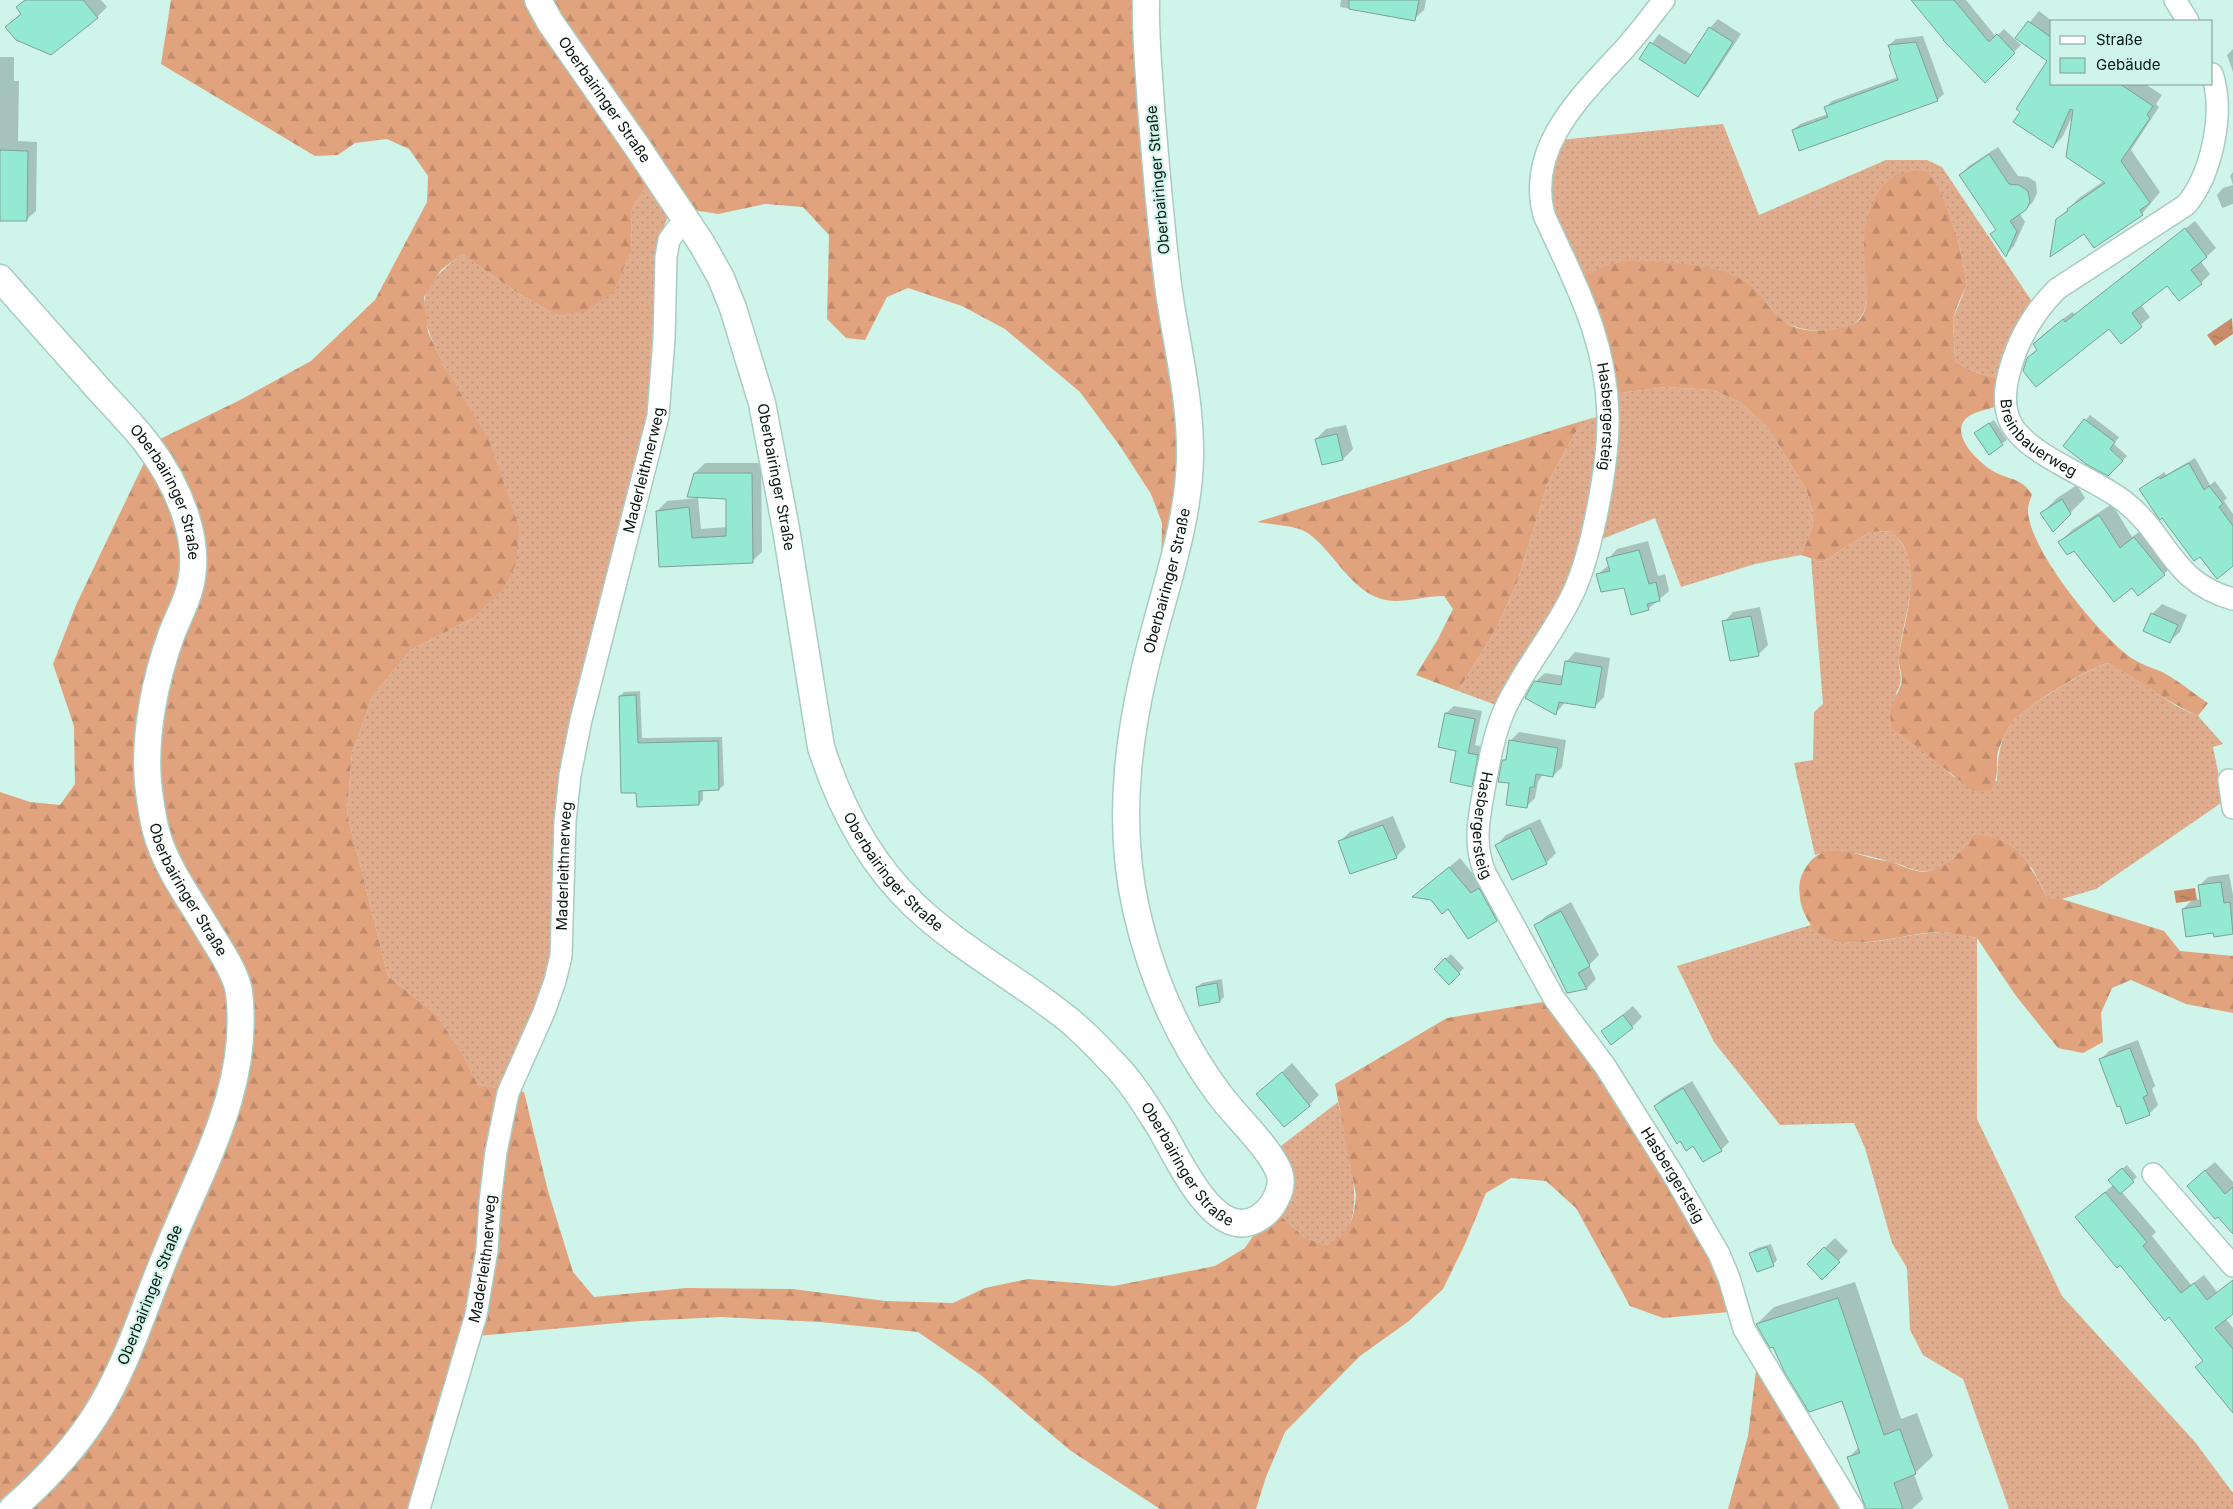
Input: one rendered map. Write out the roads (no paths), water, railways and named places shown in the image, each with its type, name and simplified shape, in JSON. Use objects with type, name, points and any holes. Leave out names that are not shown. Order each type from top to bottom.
[{"type":"street","name":"Oberbairinger Straße","points":[[538,0],[550,22],[688,222],[721,278],[733,308],[762,403],[786,529],[821,747],[832,782],[849,818],[869,852],[890,881],[916,908],[983,960],[1060,1013],[1092,1040],[1114,1064],[1147,1108],[1194,1187],[1207,1205],[1221,1216],[1236,1223],[1254,1221],[1266,1213],[1275,1200],[1280,1188],[1281,1177],[1276,1165],[1210,1082],[1188,1048],[1170,1013],[1141,934],[1132,891],[1127,851],[1125,810],[1130,733],[1145,665],[1183,518],[1190,461],[1187,398],[1169,292],[1156,176],[1146,33],[1146,0]]},
{"type":"street","name":"Hasbergersteig","points":[[1664,0],[1625,49],[1574,105],[1554,139],[1541,170],[1541,202],[1544,215],[1579,289],[1598,340],[1606,393],[1607,445],[1594,520],[1576,588],[1508,704],[1495,739],[1479,815],[1477,842],[1479,858],[1485,873],[1554,998],[1605,1066],[1674,1176],[1719,1254],[1744,1329],[1853,1509]]},
{"type":"street","points":[[2175,0],[2187,20]]},
{"type":"street","name":"Breinbauerweg","points":[[2213,82],[2216,104],[2214,129],[2205,174],[2196,193],[2186,205],[2057,289],[2041,305],[2028,324],[2016,348],[2009,374],[2006,399],[2009,419],[2017,433],[2035,448],[2072,471],[2106,488],[2126,502],[2145,522],[2187,576],[2202,587],[2233,599]]},
{"type":"street","name":"Maderleithnerweg","points":[[419,1509],[476,1315],[487,1250],[496,1152],[508,1093],[544,1012],[555,981],[561,956],[565,822],[570,775],[580,720],[658,416],[664,347],[666,257],[669,240],[677,229],[688,222]]},
{"type":"street","name":"Oberbairinger Straße","points":[[0,278],[148,446],[171,483],[187,522],[194,559],[189,592],[172,634],[157,686],[149,731],[148,781],[156,833],[167,858],[224,956],[238,989],[239,1033],[235,1076],[225,1118],[168,1247],[117,1375],[97,1413],[74,1446],[44,1480],[12,1509]]},
{"type":"street","points":[[2229,780],[2233,808]]},
{"type":"street","points":[[2153,1174],[2233,1266]]},
{"type":"water","points":[[2232,318],[2233,334],[2215,346],[2207,335]]},
{"type":"water","points":[[2195,888],[2197,900],[2176,903],[2174,891]]}]
